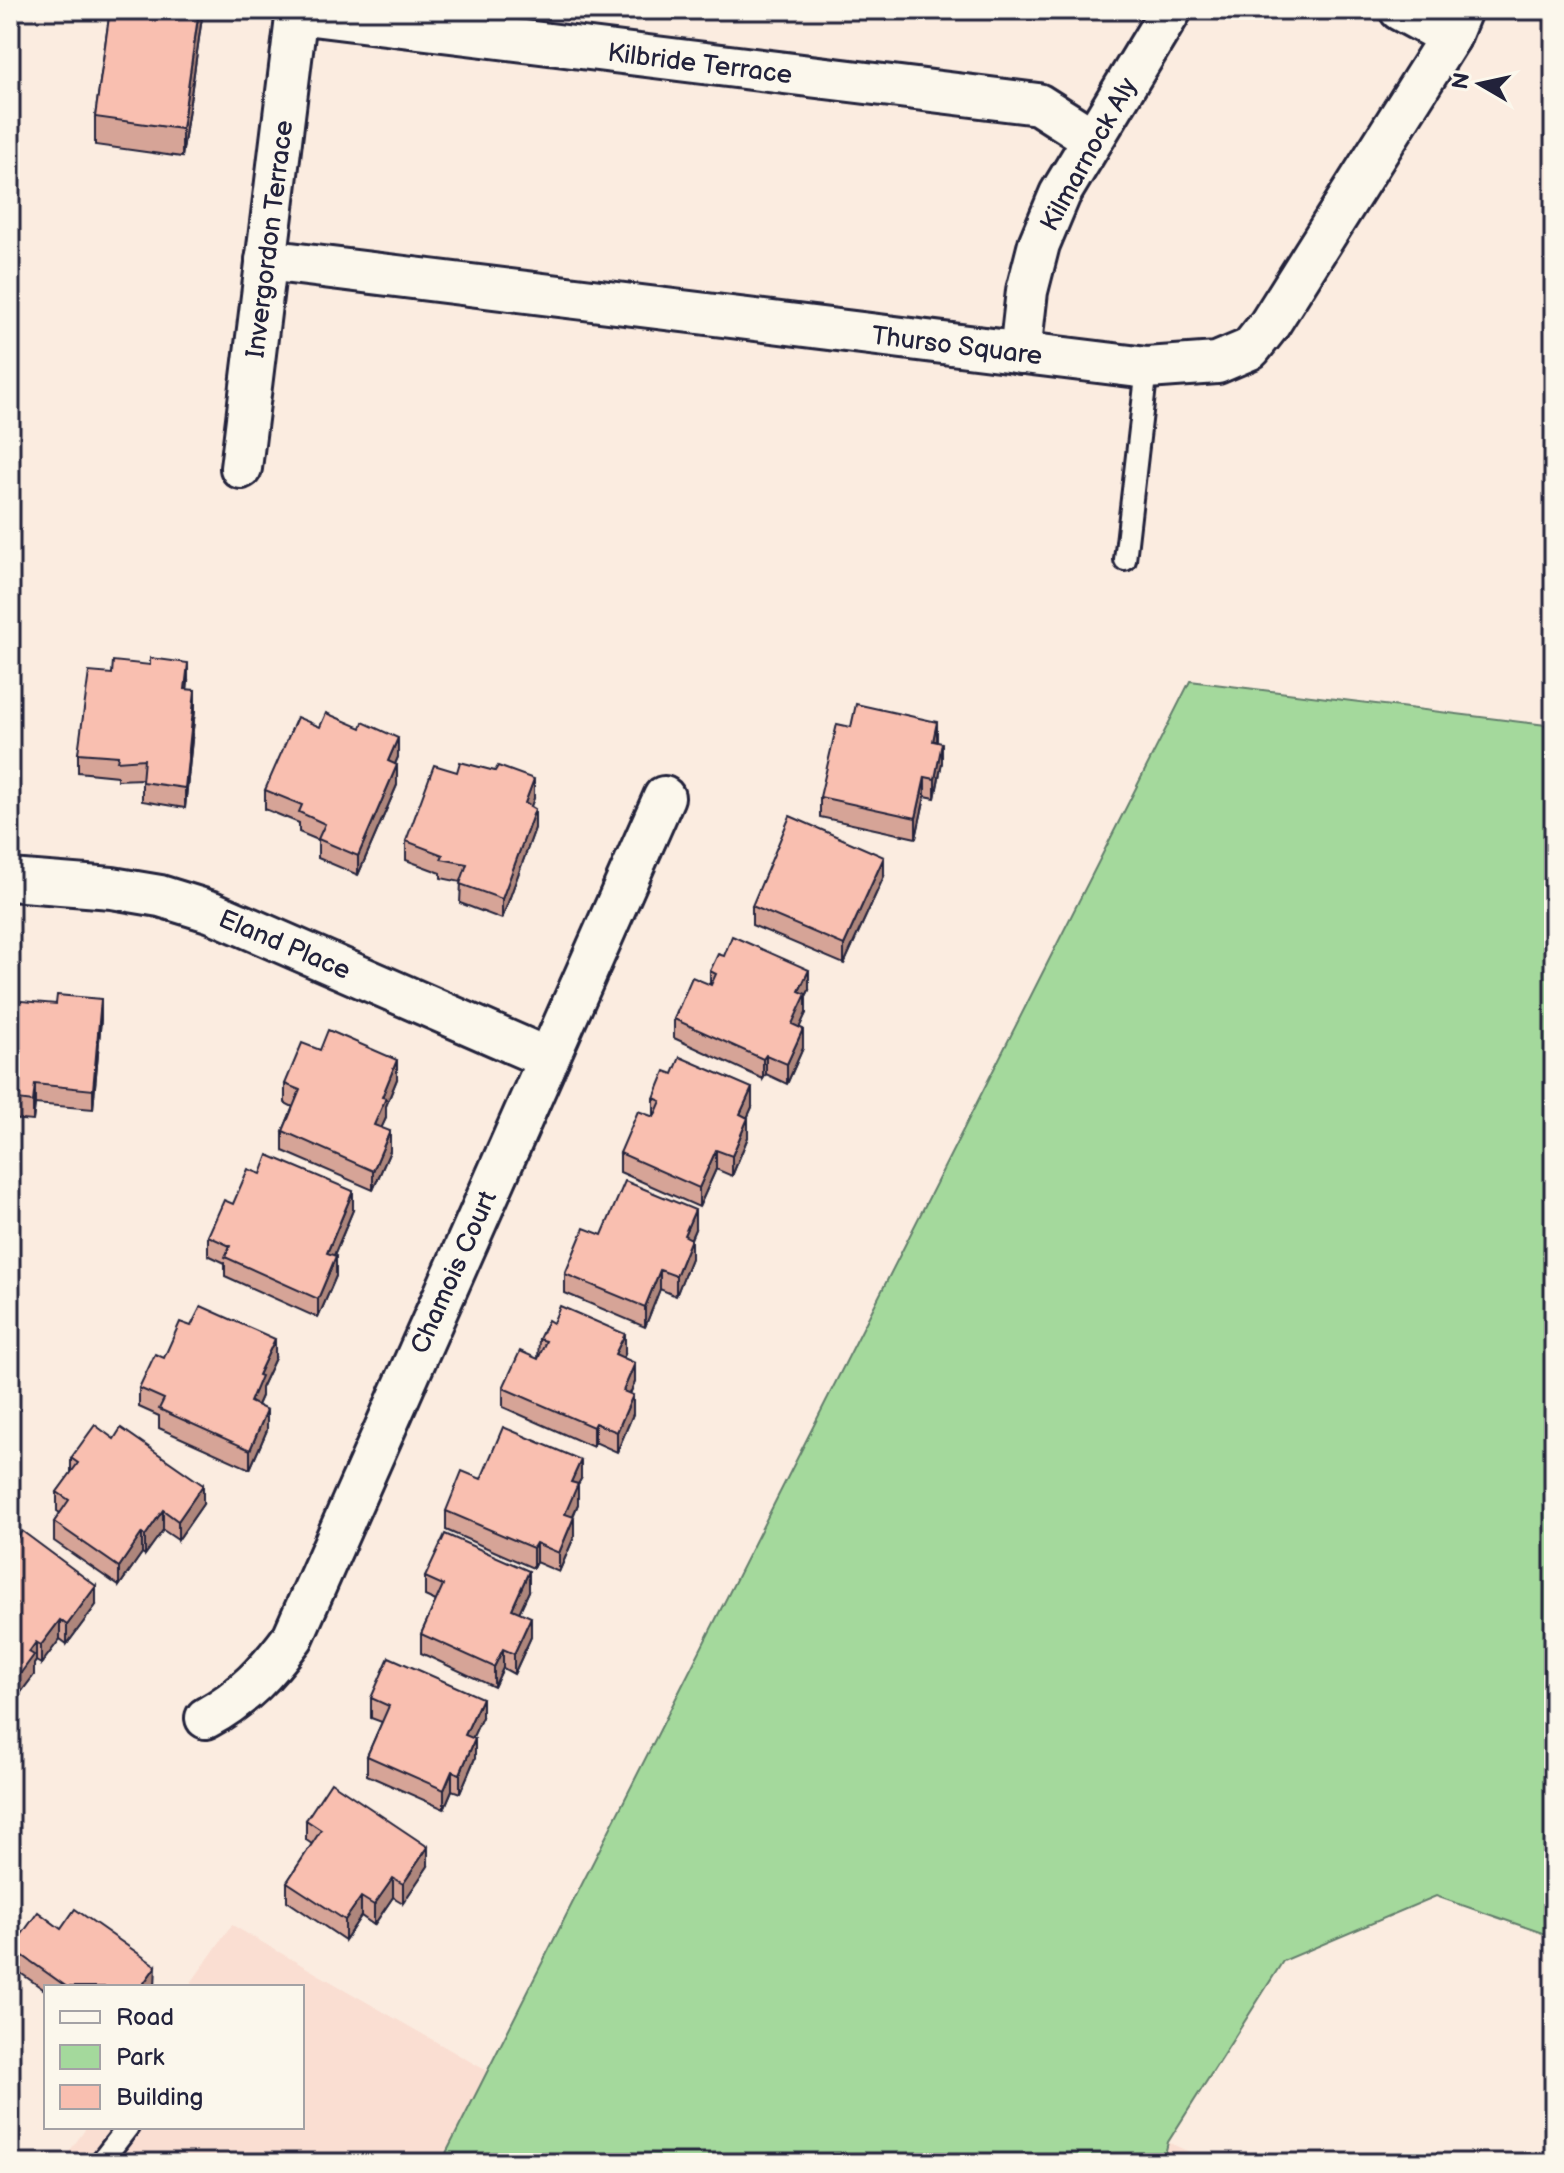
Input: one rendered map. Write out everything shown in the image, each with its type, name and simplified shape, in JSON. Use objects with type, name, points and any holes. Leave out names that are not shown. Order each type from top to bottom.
[{"type":"street","name":"Kilmarnock Aly","points":[[1020,353],[1027,291],[1039,244],[1060,194],[1171,10]]},
{"type":"street","points":[[1400,10],[1455,24]]},
{"type":"street","name":"Kilbride Terrace","points":[[296,12],[538,26],[1038,104],[1093,139]]},
{"type":"street","name":"Invergordon Terrace","points":[[241,468],[296,12]]},
{"type":"street","name":"Thurso Square","points":[[266,260],[1147,368],[1217,363],[1250,349],[1269,325],[1455,24]]},
{"type":"street","name":"Chamois Court","points":[[206,1718],[250,1688],[293,1637],[664,797]]},
{"type":"street","name":"Eland Place","points":[[10,880],[112,888],[160,896],[212,912],[547,1058]]},
{"type":"lane","points":[[1125,560],[1147,368]]},
{"type":"lane","points":[[100,2163],[126,2129]]},
{"type":"shaded area","points":[[232,1925],[487,2071],[441,2163],[61,2163],[86,2129],[304,2129],[304,1985],[189,1985]]},
{"type":"shaded area","points":[[1168,2142],[1212,2163],[1163,2163]]},
{"type":"green space","points":[[1190,681],[1554,726],[1554,1937],[1436,1896],[1283,1961],[1168,2142],[1163,2163],[441,2163]]},
{"type":"building","points":[[110,10],[199,10],[182,129],[95,117]]},
{"type":"building","points":[[150,658],[188,663],[185,689],[195,690],[185,788],[142,782],[144,759],[117,761],[118,756],[78,753],[89,672],[112,674],[113,661],[150,665]]},
{"type":"building","points":[[856,704],[937,722],[933,741],[942,743],[935,779],[925,777],[916,818],[820,797],[837,724],[851,727]]},
{"type":"building","points":[[326,713],[361,728],[363,722],[398,738],[388,761],[397,765],[358,856],[318,839],[325,824],[299,812],[302,805],[265,790],[297,717],[320,727]]},
{"type":"building","points":[[460,762],[495,771],[498,766],[534,779],[525,803],[535,809],[502,899],[460,884],[467,864],[441,859],[443,855],[406,841],[434,765],[457,772]]},
{"type":"building","points":[[790,816],[884,857],[844,945],[752,906]]},
{"type":"building","points":[[732,936],[809,970],[799,991],[806,994],[792,1024],[803,1029],[787,1064],[766,1055],[763,1059],[674,1019],[692,977],[711,985],[716,974],[710,971],[718,954],[724,956]]},
{"type":"building","points":[[57,995],[101,999],[93,1090],[35,1084],[33,1102],[10,1099],[10,1000],[56,1004]]},
{"type":"building","points":[[328,1030],[397,1060],[374,1125],[390,1131],[373,1171],[283,1131],[300,1090],[285,1084],[302,1043],[320,1050]]},
{"type":"building","points":[[680,1057],[752,1088],[740,1114],[748,1118],[732,1156],[716,1150],[699,1188],[620,1153],[638,1111],[654,1117],[661,1101],[654,1098],[665,1071],[673,1074]]},
{"type":"building","points":[[268,1155],[353,1191],[327,1253],[336,1256],[318,1299],[225,1257],[230,1246],[208,1236],[224,1200],[233,1204],[248,1169],[261,1174]]},
{"type":"building","points":[[625,1181],[695,1210],[684,1235],[691,1239],[676,1276],[660,1270],[645,1307],[565,1274],[584,1228],[602,1235]]},
{"type":"building","points":[[201,1306],[275,1339],[258,1375],[261,1376],[250,1402],[267,1410],[250,1450],[159,1409],[164,1399],[139,1388],[155,1354],[164,1358],[180,1322],[191,1326]]},
{"type":"building","points":[[560,1306],[625,1334],[615,1354],[635,1363],[623,1391],[633,1395],[617,1432],[595,1423],[593,1427],[503,1388],[520,1351],[538,1359],[546,1341],[539,1339],[548,1320],[553,1323]]},
{"type":"building","points":[[95,1425],[114,1439],[121,1428],[203,1485],[178,1521],[163,1510],[145,1536],[142,1533],[119,1567],[54,1522],[69,1500],[57,1492],[78,1463],[71,1458]]},
{"type":"building","points":[[503,1427],[581,1460],[571,1482],[578,1484],[565,1514],[574,1517],[559,1553],[536,1543],[533,1548],[446,1511],[462,1471],[481,1479]]},
{"type":"building","points":[[22,1531],[96,1586],[67,1625],[60,1620],[41,1645],[36,1642],[29,1652],[34,1655],[12,1685],[10,1548]]},
{"type":"building","points":[[445,1534],[529,1571],[512,1609],[531,1617],[514,1654],[503,1649],[494,1667],[421,1634],[443,1585],[425,1577]]},
{"type":"building","points":[[389,1657],[482,1698],[465,1735],[475,1739],[460,1774],[452,1771],[444,1790],[367,1756],[389,1706],[371,1698]]},
{"type":"building","points":[[331,1782],[428,1847],[403,1884],[393,1878],[374,1905],[361,1897],[345,1920],[287,1882],[321,1830],[306,1820]]},
{"type":"building","points":[[75,1909],[156,1966],[142,1985],[64,1985],[12,1948],[38,1912],[61,1929]]}]
